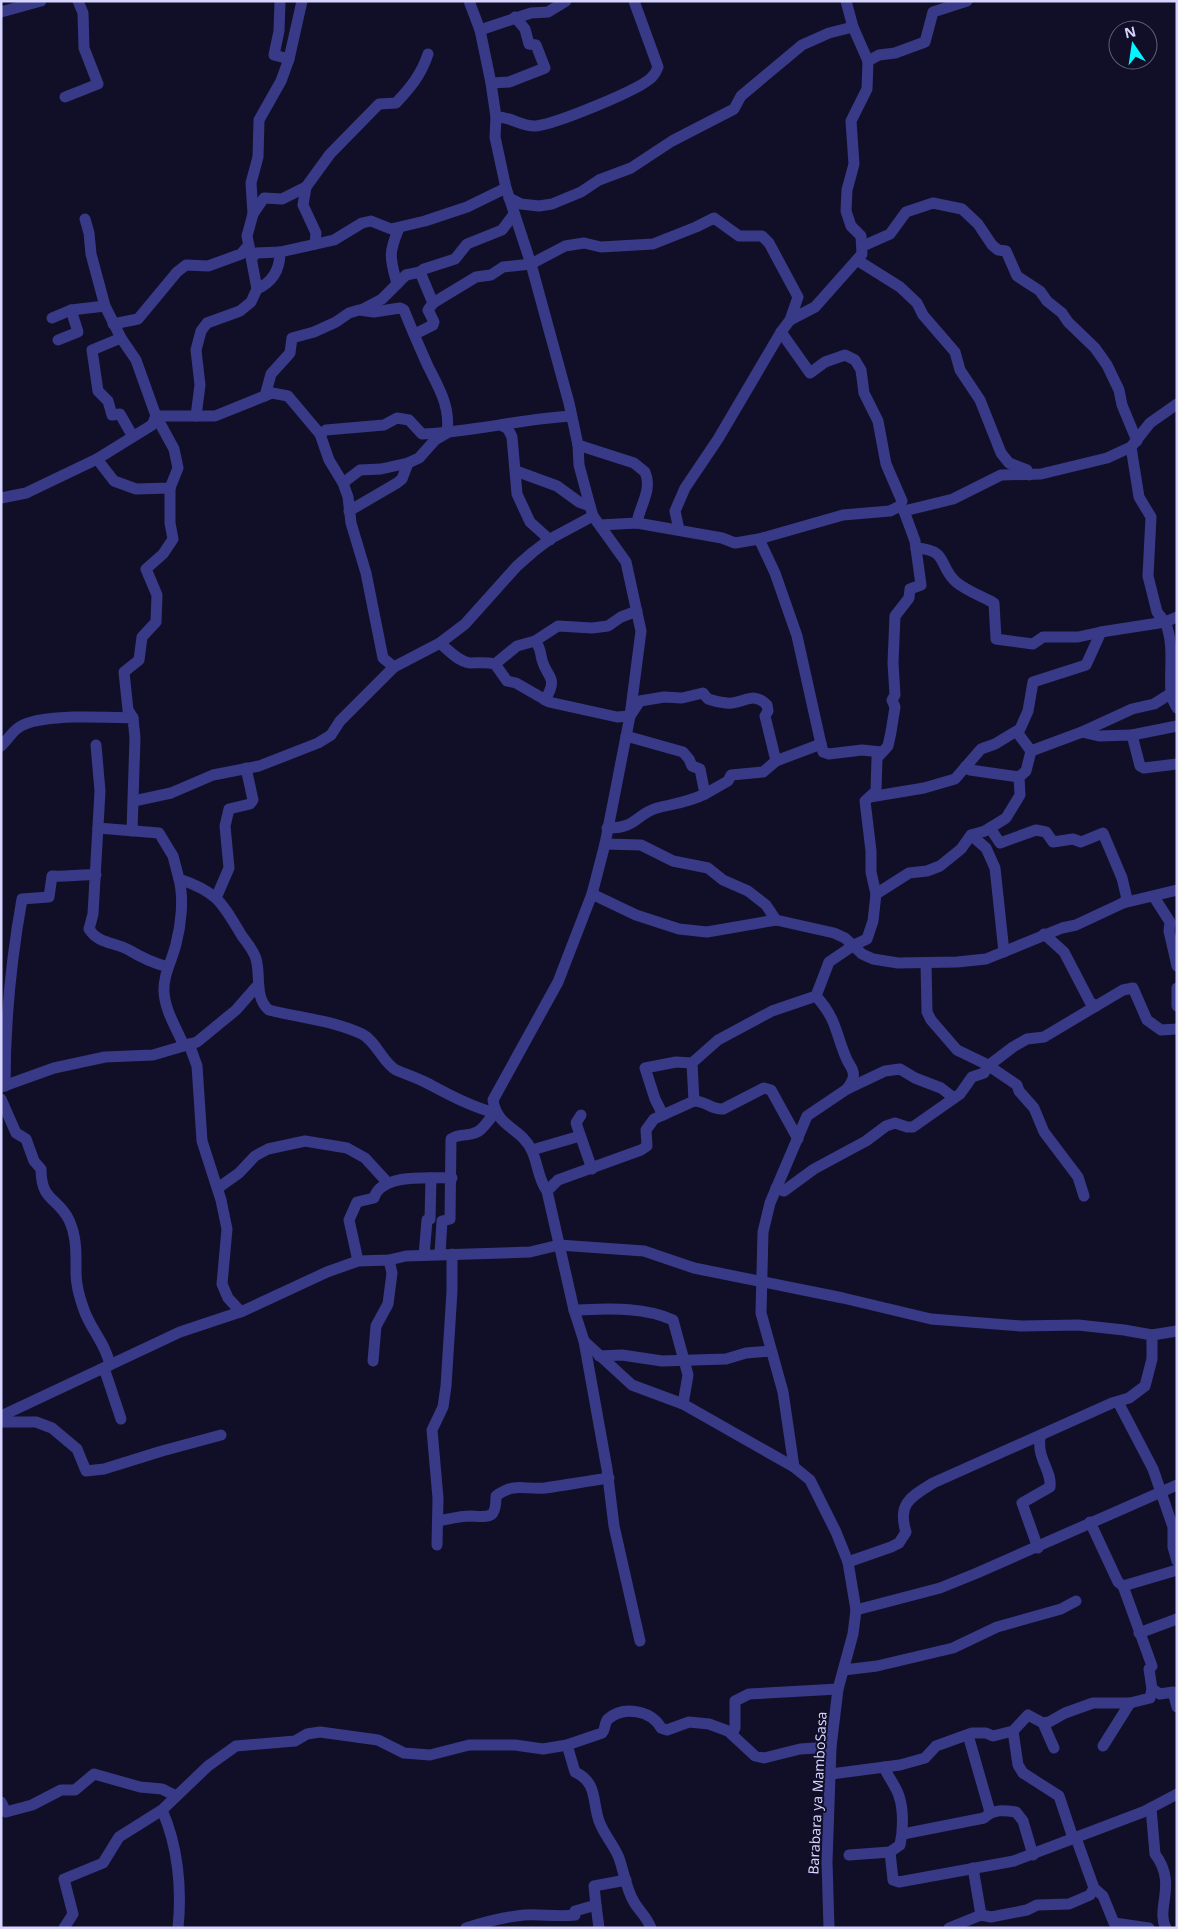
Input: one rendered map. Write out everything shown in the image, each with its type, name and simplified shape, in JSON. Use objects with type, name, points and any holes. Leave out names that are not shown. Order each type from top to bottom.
[{"type":"street","points":[[1,12],[41,1]]},
{"type":"street","points":[[65,96],[98,84],[84,48],[84,13],[78,1]]},
{"type":"street","points":[[280,1],[279,31],[274,55],[289,59]]},
{"type":"street","points":[[196,416],[200,385],[196,350],[201,331],[207,324],[240,311],[251,302],[257,289],[247,236],[253,214],[252,183],[258,157],[259,120],[281,81],[289,59],[302,1]]},
{"type":"street","points":[[469,1],[480,30],[491,83],[496,116],[495,137],[508,193],[531,264],[578,445],[580,465],[594,516]]},
{"type":"street","points":[[480,30],[515,17],[548,12],[566,1]]},
{"type":"street","points":[[496,116],[503,116],[526,125],[555,122],[636,88],[652,77],[658,67],[634,1]]},
{"type":"street","points":[[790,320],[815,307],[862,254],[863,246],[860,236],[847,219],[846,211],[847,190],[854,164],[851,121],[867,89],[868,61],[853,27],[846,1]]},
{"type":"street","points":[[868,61],[879,55],[925,42],[933,12],[968,1]]},
{"type":"street","points":[[491,83],[509,82],[545,68],[536,45],[529,44],[525,29],[515,17]]},
{"type":"street","points":[[508,193],[521,204],[539,206],[552,204],[581,192],[599,180],[631,168],[672,141],[734,109],[741,96],[802,45],[829,33],[853,27]]},
{"type":"street","points":[[315,244],[316,233],[303,205],[306,187],[326,159],[379,104],[396,103],[415,83],[422,72],[428,54]]},
{"type":"street","points":[[253,214],[264,198],[282,199],[306,187]]},
{"type":"street","points":[[252,258],[256,253],[280,252],[334,240],[362,223],[371,222],[386,229],[399,228],[467,208],[508,193]]},
{"type":"street","points":[[863,246],[890,234],[906,212],[933,203],[962,209],[978,224],[992,245],[998,250],[1006,252],[1017,276],[1040,291],[1095,348],[1107,365],[1119,390],[1134,444],[1139,497],[1151,518],[1148,576],[1157,612],[1165,622],[1168,630],[1171,668],[1170,694],[1177,708]]},
{"type":"street","points":[[265,396],[271,374],[290,353],[292,338],[336,322],[349,313],[363,309],[382,299],[406,275],[455,259],[468,244],[502,230],[514,214]]},
{"type":"street","points":[[416,334],[433,325],[434,322],[428,310],[433,303],[476,277],[491,275],[503,267],[531,264],[565,246],[584,243],[601,247],[653,244],[696,228],[714,218],[738,236],[762,236],[769,242],[798,297],[790,320],[718,439],[685,488],[675,511],[679,530]]},
{"type":"street","points":[[85,219],[89,233],[91,254],[105,306],[120,338],[136,360],[156,416],[174,449],[178,468],[170,488],[170,523],[173,539],[163,554],[146,569],[157,595],[156,622],[142,637],[139,660],[124,672],[128,710],[133,718],[134,801],[132,831]]},
{"type":"street","points":[[397,284],[391,270],[390,258],[399,228]]},
{"type":"street","points":[[114,324],[138,319],[177,272],[186,265],[208,266],[241,254],[249,245]]},
{"type":"street","points":[[257,289],[266,285],[280,265],[280,252]]},
{"type":"street","points":[[857,260],[900,287],[917,303],[923,315],[954,352],[960,370],[971,384],[986,413],[1001,453],[1009,463],[1027,470],[1029,475]]},
{"type":"street","points":[[420,272],[433,303]]},
{"type":"street","points":[[52,318],[71,310],[105,306]]},
{"type":"street","points":[[363,309],[374,312],[400,308],[404,310],[427,363],[442,391],[448,425],[447,433]]},
{"type":"street","points":[[58,340],[78,332],[71,310]]},
{"type":"street","points":[[781,332],[810,373],[825,362],[845,355],[854,360],[861,370],[864,393],[878,421],[886,464],[902,501],[902,509],[916,548],[921,585],[910,589],[909,598],[895,616],[893,639],[894,714],[888,746],[877,758],[876,791],[865,801],[872,851],[871,872],[876,894],[873,921],[867,939],[854,945],[829,962],[816,996]]},
{"type":"street","points":[[120,338],[92,350],[91,355],[96,369],[98,391],[108,401],[112,414],[120,414],[132,435]]},
{"type":"street","points":[[156,416],[216,416],[265,396],[278,393],[288,396],[320,434],[330,460],[343,483],[366,573],[383,658],[394,667]]},
{"type":"street","points":[[134,801],[171,793],[213,776],[259,766],[318,743],[331,735],[340,722],[394,667],[440,643],[465,624],[517,566],[550,540],[594,516],[679,530],[735,542],[759,539],[843,515],[902,509],[953,499],[1000,475],[1029,475],[1107,458],[1134,444],[1150,423],[1177,404]]},
{"type":"street","points":[[1,498],[26,493],[97,459],[152,424],[156,416]]},
{"type":"street","points":[[320,434],[326,430],[384,425],[397,418],[409,420],[422,434],[447,433],[570,416]]},
{"type":"street","points":[[501,425],[508,429],[512,437],[517,494],[530,522],[550,540]]},
{"type":"street","points":[[343,483],[360,470],[381,469],[408,463],[419,458],[435,440],[447,433]]},
{"type":"street","points":[[578,445],[634,463],[645,472],[647,489],[637,523]]},
{"type":"street","points":[[97,459],[114,481],[136,489],[161,486],[170,488]]},
{"type":"street","points":[[349,511],[397,484],[402,479],[408,463]]},
{"type":"street","points":[[516,472],[557,486],[594,516],[626,562],[641,630],[630,716],[605,844],[592,894],[558,982],[493,1100],[495,1112],[504,1123],[524,1139],[532,1150],[543,1185],[547,1191],[574,1310],[584,1341],[608,1478],[614,1526],[640,1641]]},
{"type":"street","points":[[759,539],[775,573],[797,636],[823,752],[829,754],[862,750],[881,752]]},
{"type":"street","points":[[916,548],[928,549],[937,554],[954,580],[994,603],[996,639],[1033,644],[1043,636],[1078,637],[1165,622],[1177,616]]},
{"type":"street","points":[[495,664],[517,646],[535,641],[558,626],[592,628],[608,626],[621,617],[637,611]]},
{"type":"street","points":[[870,797],[955,779],[981,749],[1017,732],[1028,711],[1033,682],[1086,665],[1101,632]]},
{"type":"street","points":[[535,641],[541,650],[542,660],[552,680],[545,700]]},
{"type":"street","points":[[440,643],[454,656],[468,663],[484,662],[495,664],[507,681],[516,683],[545,700],[617,717],[630,716]]},
{"type":"street","points":[[630,716],[640,700],[647,698],[682,698],[703,693],[708,699],[733,703],[749,697],[756,698],[767,705],[768,711],[766,716],[776,761]]},
{"type":"street","points":[[1031,751],[1082,732],[1132,710],[1154,704],[1170,694]]},
{"type":"street","points":[[1,746],[14,731],[24,724],[71,717],[133,718]]},
{"type":"street","points":[[1082,732],[1099,736],[1132,735],[1177,726]]},
{"type":"street","points":[[1017,732],[1031,751]]},
{"type":"street","points":[[1132,735],[1140,766],[1144,768],[1177,764]]},
{"type":"street","points":[[626,736],[683,752],[690,759],[692,766],[700,769],[705,794]]},
{"type":"street","points":[[607,828],[618,828],[636,822],[655,809],[678,805],[705,794],[728,781],[731,775],[763,772],[776,761],[821,744]]},
{"type":"street","points":[[96,745],[100,790],[93,914],[89,924],[92,933],[97,938],[129,950],[150,962],[168,967]]},
{"type":"street","points":[[966,766],[970,770],[1019,777],[1026,771],[1031,751]]},
{"type":"street","points":[[216,898],[229,868],[225,826],[229,809],[250,804],[253,800],[246,768]]},
{"type":"street","points":[[876,894],[909,873],[927,871],[940,866],[961,849],[971,835],[990,828],[1006,818],[1020,796],[1019,777]]},
{"type":"street","points":[[98,828],[159,833],[173,856],[182,889],[181,911],[176,944],[164,979],[166,1008],[197,1066],[202,1141],[218,1188],[227,1228],[222,1284],[228,1298],[242,1312]]},
{"type":"street","points":[[990,828],[1000,843],[1036,830],[1046,832],[1052,842],[1073,839],[1081,842],[1103,833],[1122,878],[1127,899],[1123,903]]},
{"type":"street","points":[[971,835],[986,848],[995,868],[1004,952]]},
{"type":"street","points":[[605,844],[641,845],[673,861],[708,868],[723,880],[748,891],[766,906],[776,920]]},
{"type":"street","points":[[96,875],[74,873],[68,877],[52,876],[48,896],[22,899],[16,930],[3,1086],[63,1066],[105,1057],[153,1055],[197,1042],[236,1010],[258,985]]},
{"type":"street","points":[[179,879],[203,887],[216,898],[229,914],[256,959],[258,985],[266,1008],[297,1017],[318,1019],[364,1035],[395,1070],[406,1072],[473,1107],[495,1112]]},
{"type":"street","points":[[592,894],[636,915],[679,929],[707,932],[776,920],[834,933],[854,945],[862,954],[874,959],[898,963],[926,963],[986,959],[1044,934],[1076,925],[1123,903],[1177,890]]},
{"type":"street","points":[[1154,897],[1170,922],[1169,931],[1177,966]]},
{"type":"street","points":[[1044,934],[1064,952],[1084,993],[1090,1002],[1096,1006]]},
{"type":"street","points":[[926,963],[927,1012],[931,1020],[944,1033],[948,1043],[957,1050],[988,1066],[1000,1075],[1013,1080],[1030,1101],[1044,1132],[1078,1177],[1084,1196]]},
{"type":"street","points":[[776,1188],[784,1191],[814,1169],[866,1141],[886,1126],[896,1123],[913,1127],[954,1098],[965,1088],[972,1077],[984,1074],[988,1066],[1027,1039],[1044,1037],[1123,990],[1133,988],[1147,1020],[1162,1030],[1177,1030]]},
{"type":"street","points":[[1177,988],[1177,1006]]},
{"type":"street","points":[[662,1115],[645,1068],[676,1062],[692,1062],[718,1040],[772,1011],[816,996]]},
{"type":"street","points":[[816,996],[836,1025],[847,1059],[853,1068],[853,1078],[847,1089]]},
{"type":"street","points":[[692,1062],[694,1101]]},
{"type":"street","points":[[794,1467],[783,1392],[770,1351],[762,1313],[763,1232],[776,1188],[807,1116],[847,1089],[884,1071],[900,1069],[915,1078],[941,1088],[954,1098]]},
{"type":"street","points":[[547,1191],[558,1180],[592,1169],[647,1146],[646,1130],[654,1119],[694,1101],[703,1101],[717,1110],[723,1109],[764,1088],[771,1090],[798,1139]]},
{"type":"street","points":[[1,1098],[14,1123],[16,1133],[26,1139],[34,1161],[40,1169],[41,1179],[47,1196],[60,1207],[69,1220],[77,1252],[76,1272],[83,1308],[101,1339],[121,1419]]},
{"type":"street","points":[[437,1545],[436,1457],[432,1430],[443,1407],[446,1386],[452,1290],[442,1221],[450,1219],[451,1139],[481,1130],[495,1112]]},
{"type":"street","points":[[581,1115],[576,1123],[592,1169]]},
{"type":"street","points":[[532,1150],[580,1136]]},
{"type":"street","points":[[218,1188],[268,1148],[304,1141],[347,1148],[365,1158],[387,1182]]},
{"type":"street","points":[[424,1255],[427,1220],[430,1219],[431,1178]]},
{"type":"street","points":[[358,1261],[349,1220],[356,1202],[374,1198],[376,1193],[387,1182],[452,1178]]},
{"type":"street","points":[[1,1416],[180,1332],[242,1312],[307,1281],[358,1261],[389,1260],[406,1256],[530,1252],[560,1245],[644,1251],[694,1268],[843,1298],[930,1319],[1021,1326],[1078,1325],[1124,1330],[1152,1336],[1177,1331]]},
{"type":"street","points":[[373,1361],[376,1326],[388,1304],[392,1273],[389,1260]]},
{"type":"street","points":[[574,1310],[627,1309],[662,1315],[673,1320],[688,1375],[683,1404]]},
{"type":"street","points":[[848,1562],[899,1543],[906,1532],[902,1517],[910,1498],[933,1483],[1133,1396],[1145,1386],[1152,1359],[1152,1336]]},
{"type":"street","name":"Barabara ya MamboSasa","points":[[584,1341],[632,1385],[683,1404],[794,1467],[810,1480],[848,1562],[856,1610],[854,1634],[838,1689],[831,1747],[827,1862],[829,1928]]},
{"type":"street","points":[[599,1356],[622,1355],[662,1361],[726,1359],[746,1353],[770,1351]]},
{"type":"street","points":[[1118,1402],[1152,1469],[1173,1527],[1173,1547],[1177,1561]]},
{"type":"street","points":[[1,1422],[36,1422],[52,1428],[77,1449],[86,1471],[104,1469],[162,1450],[221,1435]]},
{"type":"street","points":[[1038,1548],[1022,1502],[1050,1487],[1051,1481],[1038,1450],[1040,1437]]},
{"type":"street","points":[[438,1521],[472,1516],[486,1518],[496,1508],[496,1496],[506,1489],[514,1487],[544,1488],[608,1478]]},
{"type":"street","points":[[856,1610],[940,1588],[1038,1548],[1090,1522],[1177,1485]]},
{"type":"street","points":[[1043,1723],[1094,1703],[1130,1703],[1150,1698],[1152,1689],[1149,1669],[1152,1666],[1122,1586],[1118,1582],[1090,1522]]},
{"type":"street","points":[[1122,1586],[1177,1570]]},
{"type":"street","points":[[844,1670],[877,1666],[953,1648],[997,1627],[1061,1610],[1076,1601]]},
{"type":"street","points":[[1139,1633],[1177,1619]]},
{"type":"street","points":[[732,1734],[735,1728],[735,1701],[749,1694],[838,1689]]},
{"type":"street","points":[[1152,1689],[1160,1694],[1173,1692],[1177,1707]]},
{"type":"street","points":[[1103,1746],[1130,1703]]},
{"type":"street","points":[[64,1928],[73,1914],[64,1879],[104,1863],[119,1838],[162,1810],[208,1766],[236,1746],[295,1741],[307,1734],[320,1732],[378,1740],[404,1752],[430,1755],[469,1745],[515,1745],[543,1749],[566,1745],[602,1734],[606,1720],[618,1713],[642,1712],[656,1719],[661,1728],[667,1730],[689,1722],[709,1724],[732,1734],[755,1756],[764,1758],[800,1749],[831,1747]]},
{"type":"street","points":[[831,1774],[884,1767],[925,1758],[936,1746],[968,1735],[986,1733],[993,1736],[1013,1731],[1028,1715],[1043,1723],[1054,1748]]},
{"type":"street","points":[[1013,1731],[1018,1765],[1023,1773],[1059,1796],[1094,1888],[1104,1896],[1114,1923],[1149,1928]]},
{"type":"street","points":[[968,1735],[990,1812]]},
{"type":"street","points":[[566,1745],[575,1772],[584,1777],[593,1788],[598,1819],[606,1837],[619,1857],[634,1902],[648,1919],[651,1928]]},
{"type":"street","points":[[849,1854],[890,1852],[900,1845],[903,1834],[899,1796],[889,1780],[884,1767]]},
{"type":"street","points":[[1,1802],[6,1812],[32,1805],[61,1790],[75,1790],[94,1774],[140,1787],[162,1789],[176,1796]]},
{"type":"street","points":[[890,1852],[893,1880],[899,1882],[1014,1861],[1151,1808],[1177,1794]]},
{"type":"street","points":[[1151,1808],[1155,1854],[1167,1862],[1174,1875],[1175,1888],[1164,1920],[1166,1928]]},
{"type":"street","points":[[903,1834],[984,1818],[990,1812],[1001,1809],[1016,1812],[1022,1821],[1033,1855]]},
{"type":"street","points":[[162,1810],[175,1853],[180,1890],[178,1928]]},
{"type":"street","points":[[1162,1859],[1174,1860]]},
{"type":"street","points":[[973,1868],[981,1915]]},
{"type":"street","points":[[600,1928],[594,1886],[626,1880]]},
{"type":"street","points":[[949,1928],[981,1915],[991,1917],[1027,1910],[1037,1905],[1069,1904],[1090,1895],[1094,1888]]},
{"type":"street","points":[[466,1928],[502,1918],[525,1915],[558,1917],[575,1915],[575,1911],[596,1905]]}]
